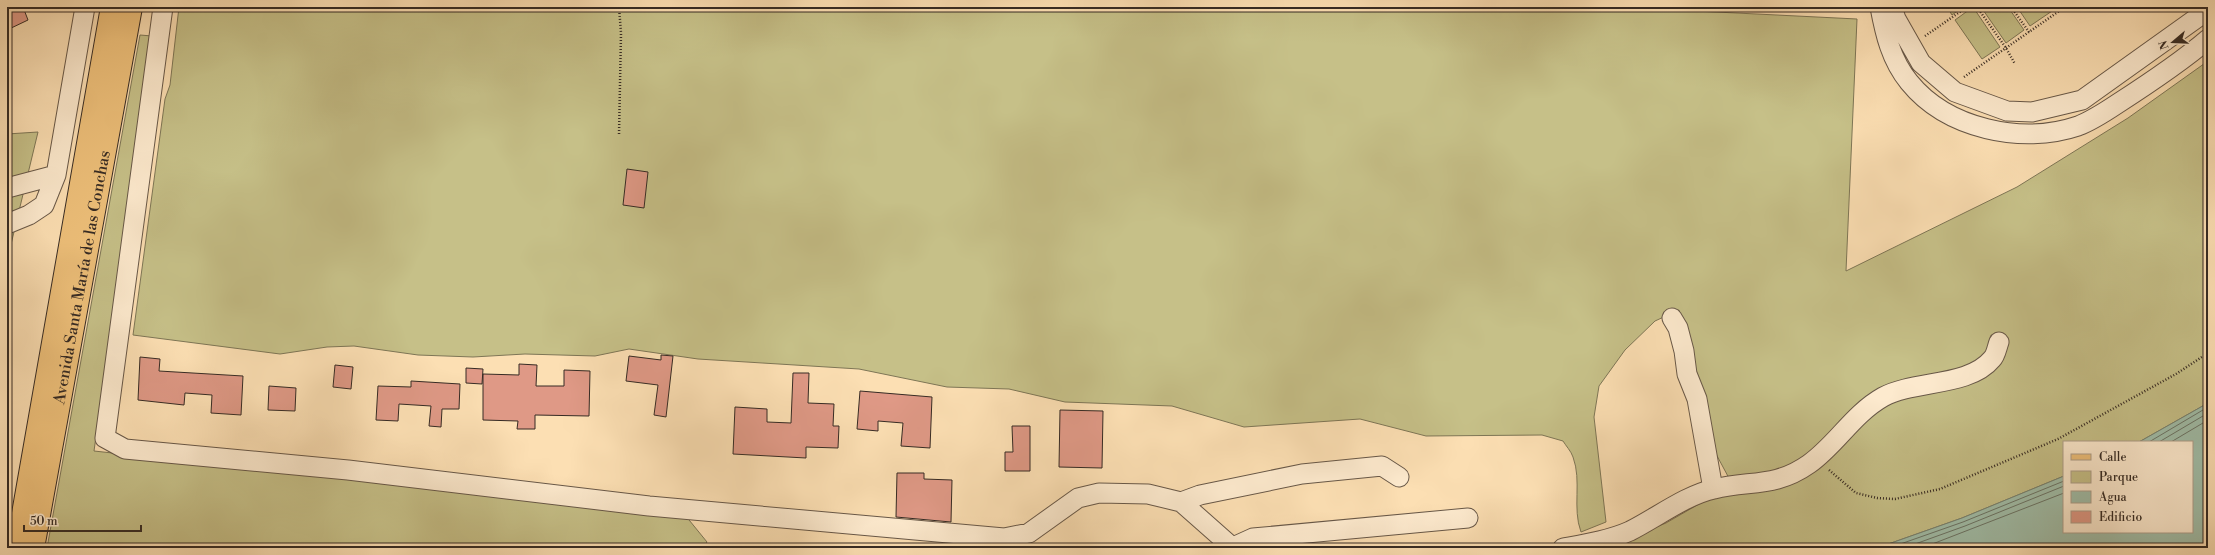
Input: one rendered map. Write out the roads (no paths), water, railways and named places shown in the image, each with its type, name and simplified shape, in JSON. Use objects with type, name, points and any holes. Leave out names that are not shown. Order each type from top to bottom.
[{"type":"main road","name":"Avenida Santa María de las Conchas","points":[[16,548],[112,7]]},
{"type":"main road","name":"Avenida Santa María de las Conchas","points":[[33,548],[131,7]]},
{"type":"street","points":[[7,224],[29,215],[44,205],[56,175],[85,7]]},
{"type":"street","points":[[163,7],[105,438],[125,449],[348,470],[649,506],[1004,543],[1030,533],[1078,498],[1099,493],[1148,494],[1181,502],[1231,548],[1253,538],[1468,518]]},
{"type":"street","points":[[1880,7],[1888,47],[1909,82],[1933,105],[1967,123],[1996,131],[2032,134],[2060,132],[2079,126],[2151,82],[2208,39]]},
{"type":"street","points":[[1892,7],[1896,19],[1921,63],[1955,92],[2007,111],[2032,112],[2082,100],[2208,10]]},
{"type":"street","points":[[7,188],[56,175]]},
{"type":"street","points":[[1672,318],[1678,328],[1684,351],[1687,374],[1697,399],[1713,489]]},
{"type":"street","points":[[1563,548],[1592,543],[1630,531],[1662,512],[1713,489],[1760,484],[1787,476],[1810,464],[1859,414],[1883,397],[1920,385],[1971,374],[1993,359],[1999,342]]},
{"type":"street","points":[[1181,502],[1200,495],[1302,474],[1382,466],[1399,477]]},
{"type":"water","points":[[2208,403],[2208,548],[1877,548],[1962,518],[2063,476],[2063,533],[2193,533],[2193,441],[2141,441]]}]
